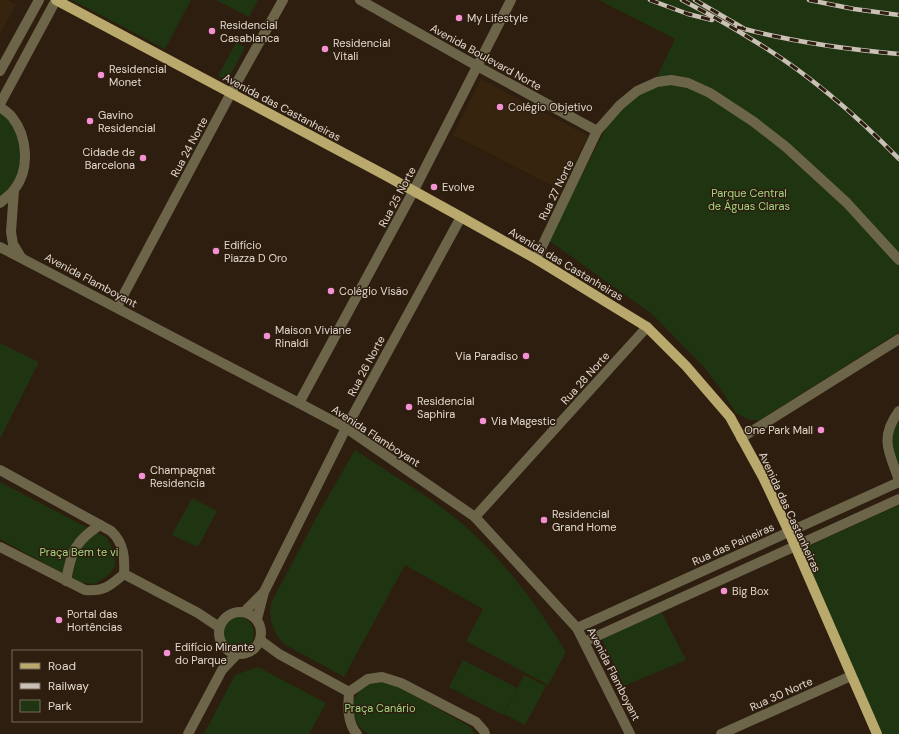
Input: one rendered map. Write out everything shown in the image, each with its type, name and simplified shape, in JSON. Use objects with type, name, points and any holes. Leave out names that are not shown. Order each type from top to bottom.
[{"type":"main road","name":"Avenida das Castanheiras","points":[[56,0],[461,217],[536,259],[647,327],[686,366],[730,417],[789,532],[877,734]]},
{"type":"street","points":[[0,71],[39,0]]},
{"type":"street","points":[[0,203],[14,190],[23,173],[26,153],[22,134],[12,117],[0,106],[56,0]]},
{"type":"street","name":"Rua 24 Norte","points":[[117,307],[231,93],[283,0]]},
{"type":"street","name":"Avenida Boulevard Norte","points":[[360,0],[477,66],[598,131]]},
{"type":"street","name":"Rua 25 Norte","points":[[299,403],[414,192],[511,0]]},
{"type":"street","points":[[598,131],[620,105],[637,91],[657,82],[671,80],[688,83],[710,93],[748,118],[786,147],[847,203],[899,260]]},
{"type":"street","name":"Rua 27 Norte","points":[[536,259],[598,131]]},
{"type":"street","points":[[14,190],[11,232],[13,244],[21,257]]},
{"type":"street","name":"Rua 26 Norte","points":[[257,619],[264,592],[346,428],[461,217]]},
{"type":"street","name":"Avenida Flamboyant","points":[[0,247],[346,428],[475,517],[577,628],[630,734]]},
{"type":"street","name":"Rua 28 Norte","points":[[475,517],[647,327]]},
{"type":"street","points":[[741,438],[899,339]]},
{"type":"street","points":[[899,411],[888,432],[887,442],[899,481]]},
{"type":"street","points":[[0,470],[100,525],[116,536],[122,547],[124,574]]},
{"type":"street","name":"Rua das Paineiras","points":[[577,628],[899,481]]},
{"type":"street","points":[[584,642],[899,499]]},
{"type":"street","points":[[66,581],[70,562],[76,546],[83,537],[100,525]]},
{"type":"street","points":[[0,547],[85,590],[95,591],[112,584],[124,574]]},
{"type":"street","points":[[124,574],[198,613],[221,623]]},
{"type":"street","name":"Rua 26 Norte","points":[[245,611],[264,592]]},
{"type":"street","points":[[237,611],[245,611],[257,619],[261,629],[260,640],[254,649],[243,654],[237,654],[225,648],[220,642],[218,634],[221,623],[229,614],[237,611]]},
{"type":"street","points":[[260,640],[279,654],[348,692]]},
{"type":"street","points":[[222,670],[225,648]]},
{"type":"street","points":[[254,649],[279,654]]},
{"type":"street","points":[[188,734],[222,670],[237,654]]},
{"type":"street","name":"Rua 30 Norte","points":[[721,734],[851,676]]},
{"type":"street","points":[[348,692],[368,679],[382,677],[401,683],[476,722],[484,730],[485,734]]},
{"type":"street","points":[[348,692],[348,709],[353,729],[358,734]]},
{"type":"shaded area","points":[[0,0],[8,0],[16,5],[0,34]]},
{"type":"shaded area","name":"Colégio Objetivo","points":[[481,79],[588,136],[561,190],[453,135]]},
{"type":"green space","points":[[72,0],[191,0],[165,49]]},
{"type":"green space","points":[[216,0],[258,0],[249,17]]},
{"type":"green space","name":"Parque Central de Águas Claras","points":[[599,0],[899,0],[899,332],[760,420],[749,420],[736,413],[718,385],[703,366],[652,314],[548,240],[611,119],[631,100],[653,85],[675,39]]},
{"type":"green space","points":[[236,43],[245,47],[227,81],[218,76]]},
{"type":"green space","points":[[0,111],[8,118],[16,132],[20,146],[21,160],[18,174],[8,191],[0,200]]},
{"type":"green space","points":[[0,343],[39,362],[0,439]]},
{"type":"green space","points":[[899,422],[899,480],[891,434]]},
{"type":"green space","points":[[355,450],[427,497],[457,519],[509,571],[539,610],[566,652],[548,685],[466,641],[483,609],[405,565],[344,677],[284,644],[272,625],[270,614],[271,603],[322,507]]},
{"type":"green space","name":"Praça Bem te vi","points":[[0,482],[107,538],[115,560],[115,566],[108,575],[94,584],[79,582],[0,539]]},
{"type":"green space","points":[[192,498],[217,511],[198,547],[172,535]]},
{"type":"green space","points":[[899,505],[899,734],[881,734],[798,551]]},
{"type":"green space","points":[[661,611],[686,660],[624,686],[602,639]]},
{"type":"green space","points":[[240,616],[249,621],[253,627],[253,641],[249,647],[240,652],[232,652],[223,647],[219,641],[218,630],[223,621],[229,617]]},
{"type":"green space","points":[[463,660],[517,688],[503,715],[449,687]]},
{"type":"green space","points":[[258,667],[326,703],[309,734],[204,734],[235,675]]},
{"type":"green space","points":[[524,675],[546,686],[525,725],[504,714]]},
{"type":"green space","name":"Praça Canário","points":[[383,681],[397,686],[469,726],[475,734],[369,734],[357,723],[353,708],[354,700],[357,693],[363,687],[372,682]]},
{"type":"railway","points":[[650,0],[688,14],[712,20]]},
{"type":"railway","points":[[682,0],[776,54],[813,81],[849,111],[899,159]]},
{"type":"railway","points":[[695,0],[743,28]]},
{"type":"railway","points":[[809,0],[854,9],[899,15]]},
{"type":"railway","points":[[737,27],[777,37],[818,44],[899,54]]},
{"type":"place","name":"My Lifestyle","points":[[459,18]]},
{"type":"place","name":"Residencial Casablanca","points":[[212,31]]},
{"type":"place","name":"Residencial Vitali","points":[[325,49]]},
{"type":"place","name":"Residencial Monet","points":[[101,75]]},
{"type":"place","name":"Colégio Objetivo","points":[[500,107]]},
{"type":"place","name":"Gavino Residencial","points":[[90,121]]},
{"type":"place","name":"Cidade de Barcelona","points":[[143,158]]},
{"type":"place","name":"Evolve","points":[[434,187]]},
{"type":"place","name":"Edifício Piazza D Oro","points":[[216,251]]},
{"type":"place","name":"Colégio Visão","points":[[331,291]]},
{"type":"place","name":"Maison Viviane Rinaldi","points":[[267,336]]},
{"type":"place","name":"Via Paradiso","points":[[526,356]]},
{"type":"place","name":"Residencial Saphira","points":[[409,407]]},
{"type":"place","name":"Via Magestic","points":[[483,421]]},
{"type":"place","name":"One Park Mall","points":[[821,430]]},
{"type":"place","name":"Champagnat Residencia","points":[[142,476]]},
{"type":"place","name":"Residencial Grand Home","points":[[544,520]]},
{"type":"place","name":"Big Box","points":[[724,591]]},
{"type":"place","name":"Portal das Hortências","points":[[59,620]]},
{"type":"place","name":"Edifício Mirante do Parque","points":[[167,653]]}]
